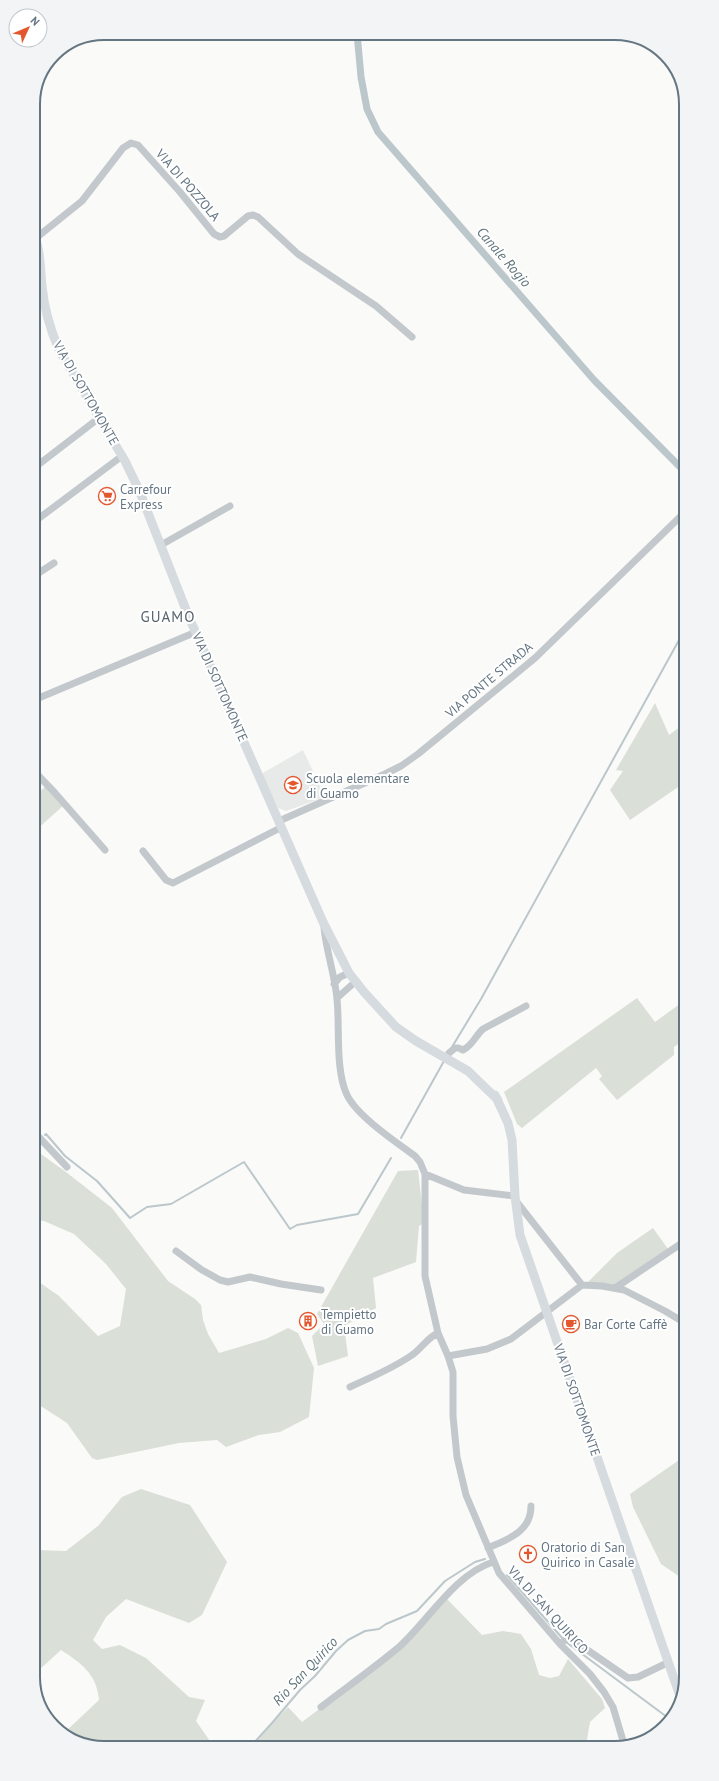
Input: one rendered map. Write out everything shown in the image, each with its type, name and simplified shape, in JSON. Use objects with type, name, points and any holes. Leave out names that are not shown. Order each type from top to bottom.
[{"type":"main road","name":"VIA DI SOTTOMONTE","points":[[40,267],[42,287],[51,332],[59,350],[122,456],[139,490],[196,632],[323,923],[349,973],[371,1001],[390,1019],[396,1027],[411,1038],[468,1071],[498,1100]]},
{"type":"main road","name":"VIA DI SOTTOMONTE","points":[[390,1019],[456,1050],[492,1087],[508,1123],[512,1140],[515,1198],[520,1235],[667,1663],[678,1691]]},
{"type":"street","name":"VIA DI POZZOLA","points":[[40,232],[82,201],[123,148],[131,143],[138,145],[180,192],[214,234],[220,237],[224,236],[248,216],[253,215],[258,217],[298,254],[376,306],[412,337]]},
{"type":"street","points":[[40,463],[99,418]]},
{"type":"street","points":[[40,518],[122,456]]},
{"type":"street","points":[[161,545],[230,506]]},
{"type":"street","name":"VIA PONTE STRADA","points":[[143,851],[166,880],[173,883],[281,824],[401,766],[418,754],[536,658],[679,518]]},
{"type":"street","points":[[40,572],[54,563]]},
{"type":"street","points":[[40,697],[196,632]]},
{"type":"street","points":[[40,777],[104,850]]},
{"type":"street","name":"VIA DI SAN QUIRICO","points":[[323,923],[337,998],[341,1076],[348,1096],[353,1105],[415,1156],[420,1162],[425,1174],[425,1276],[438,1333],[453,1372],[453,1416],[456,1458],[466,1495],[499,1574],[563,1642],[604,1692],[613,1707],[623,1740]]},
{"type":"street","points":[[334,984],[340,977],[349,973]]},
{"type":"street","points":[[337,998],[346,988],[355,982]]},
{"type":"street","points":[[456,1050],[468,1048],[478,1034],[483,1030],[526,1006]]},
{"type":"street","points":[[40,1138],[67,1167]]},
{"type":"street","points":[[425,1174],[464,1190],[515,1198],[582,1285]]},
{"type":"street","points":[[615,1288],[679,1245]]},
{"type":"street","points":[[176,1251],[202,1270],[220,1280],[228,1282],[250,1277],[289,1286],[321,1290]]},
{"type":"street","points":[[448,1356],[487,1349],[511,1339],[582,1285],[615,1288],[632,1294],[679,1320]]},
{"type":"street","points":[[350,1387],[397,1365],[414,1354],[438,1333]]},
{"type":"street","points":[[488,1548],[516,1535],[530,1520],[532,1506]]},
{"type":"street","points":[[321,1707],[400,1646],[474,1570],[493,1562]]},
{"type":"street","points":[[563,1642],[570,1638],[628,1678],[638,1677],[667,1663]]},
{"type":"shaded area","points":[[655,703],[669,735],[679,728],[679,786],[630,820],[610,790],[623,771],[616,770]]},
{"type":"shaded area","name":"Scuola elementare di Guamo","points":[[303,750],[325,797],[286,811],[278,808],[261,774]]},
{"type":"shaded area","points":[[46,786],[64,805],[40,827],[40,791]]},
{"type":"shaded area","points":[[637,998],[655,1022],[679,1005],[679,1043],[674,1047],[674,1055],[617,1100],[599,1079],[602,1076],[596,1068],[522,1128],[517,1124],[504,1092]]},
{"type":"shaded area","points":[[40,1154],[112,1208],[168,1281],[195,1299],[201,1305],[203,1320],[208,1334],[219,1353],[266,1339],[288,1328],[298,1333],[314,1368],[309,1417],[280,1432],[259,1435],[226,1447],[217,1440],[179,1443],[97,1460],[92,1458],[67,1423],[40,1406],[40,1283],[59,1296],[98,1336],[120,1326],[126,1289],[106,1264],[74,1234],[40,1220]]},
{"type":"shaded area","points":[[418,1170],[424,1223],[419,1226],[416,1262],[373,1278],[376,1308],[344,1326],[348,1356],[318,1366],[312,1336],[324,1324],[317,1314],[398,1171]]},
{"type":"shaded area","points":[[653,1228],[668,1249],[618,1286],[587,1283],[617,1253]]},
{"type":"shaded area","points":[[679,1460],[679,1576],[661,1564],[633,1507],[630,1494]]},
{"type":"shaded area","points":[[141,1489],[190,1505],[227,1562],[202,1615],[189,1623],[126,1599],[106,1617],[93,1640],[102,1649],[120,1645],[146,1658],[189,1697],[205,1700],[196,1721],[210,1741],[100,1741],[83,1738],[68,1730],[99,1700],[98,1691],[91,1676],[87,1670],[61,1650],[40,1669],[40,1550],[66,1551],[98,1526],[122,1497]]},
{"type":"shaded area","points":[[447,1599],[482,1635],[503,1631],[521,1634],[531,1649],[539,1675],[550,1678],[559,1676],[568,1659],[602,1699],[605,1708],[590,1722],[587,1741],[255,1741],[288,1707],[302,1722],[401,1648]]},
{"type":"waterway","name":"Canale Rogio","points":[[358,40],[361,77],[367,109],[378,132],[594,380],[679,466]]},
{"type":"waterway","points":[[452,1047],[481,999],[679,640]]},
{"type":"waterway","points":[[401,1138],[444,1061]]},
{"type":"waterway","points":[[45,1135],[46,1134],[65,1156],[97,1181],[130,1218],[147,1207],[171,1204],[244,1162],[290,1229],[297,1225],[358,1214],[391,1158]]},
{"type":"waterway","name":"Rio San Quirico","points":[[256,1741],[300,1690],[348,1640],[365,1631],[379,1629],[386,1624],[417,1611],[445,1581],[475,1562],[485,1559]]},
{"type":"waterway","name":"Rio San Quirico","points":[[507,1575],[563,1639]]},
{"type":"waterway","name":"Rio San Quirico","points":[[566,1642],[666,1716]]},
{"type":"place","name":"Carrefour Express","points":[[107,496]]},
{"type":"place","name":"Scuola elementare di Guamo","points":[[293,785]]},
{"type":"place","name":"Tempietto di Guamo","points":[[308,1321]]},
{"type":"place","name":"Bar Corte Caffè","points":[[571,1324]]},
{"type":"place","name":"Oratorio di San Quirico in Casale","points":[[528,1554]]},
{"type":"district","name":"GUAMO","points":[[168,616]]}]
